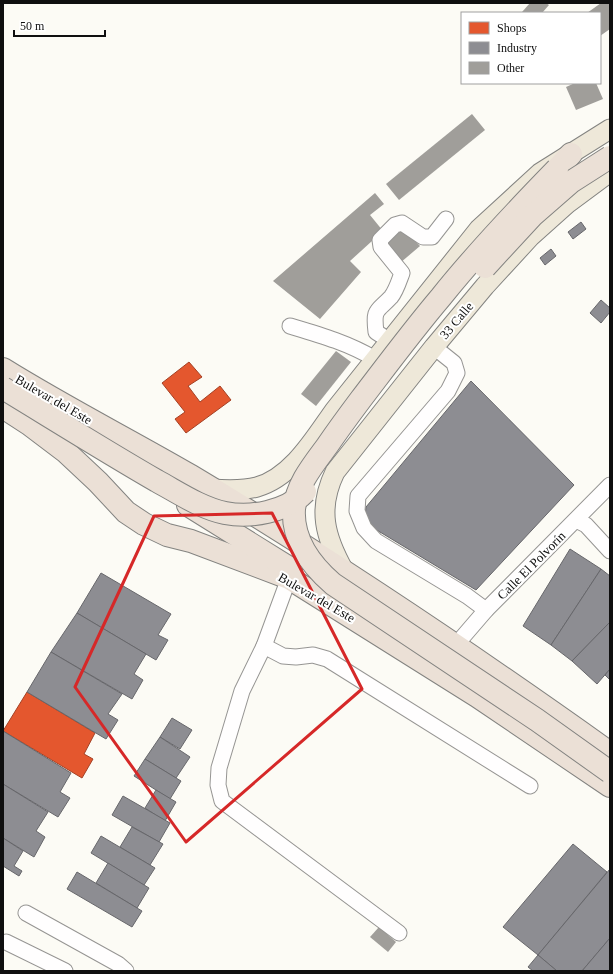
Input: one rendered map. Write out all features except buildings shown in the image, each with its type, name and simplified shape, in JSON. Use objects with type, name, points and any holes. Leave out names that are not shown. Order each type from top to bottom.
[{"type":"highway","points":[[3,388],[141,472],[203,506],[225,513],[252,515],[278,508],[302,496],[313,484],[461,294],[532,216],[571,182],[610,157]]},
{"type":"highway","points":[[564,162],[505,222],[441,296],[347,418],[307,474],[297,494],[294,509],[294,521],[297,537],[305,554],[319,571],[333,584],[531,716],[610,772]]},
{"type":"highway","name":"Bulevar del Este","points":[[3,369],[211,488],[344,571],[507,680],[610,752]]},
{"type":"highway","name":"Bulevar del Este","points":[[3,407],[29,424],[66,452],[98,482],[126,512],[144,524],[167,535],[191,541],[289,578],[477,696],[610,786]]},
{"type":"highway","points":[[189,475],[182,494],[186,503],[212,521],[313,582],[337,608]]},
{"type":"main road","points":[[211,488],[246,489],[267,483],[286,471],[313,440],[334,411],[479,229],[540,173],[564,162],[610,129]]},
{"type":"main road","name":"33 Calle","points":[[344,571],[333,548],[326,523],[325,500],[335,472],[434,347],[485,286],[530,237],[568,203],[610,172]]},
{"type":"main road","points":[[313,440],[342,463]]},
{"type":"street","points":[[390,341],[376,332],[375,321],[377,309],[392,296],[402,273],[381,247],[380,240],[395,225],[402,223],[424,237],[432,237],[446,219]]},
{"type":"street","points":[[290,326],[334,339],[362,351],[375,359]]},
{"type":"street","points":[[434,347],[454,363],[457,373],[448,391],[358,496],[357,512],[364,528],[376,541],[467,596],[486,610]]},
{"type":"street","name":"Calle El Polvorín","points":[[455,646],[486,610],[610,485]]},
{"type":"street","points":[[576,520],[586,525],[610,550]]},
{"type":"street","points":[[289,578],[264,646],[242,691],[219,768],[218,785],[222,800],[399,933]]},
{"type":"street","points":[[264,646],[283,656],[296,657],[313,655],[327,659],[530,786]]},
{"type":"street","points":[[26,913],[118,964],[126,971]]},
{"type":"street","points":[[6,942],[65,971]]},
{"type":"highlighted area","points":[[272,513],[362,689],[186,842],[75,687],[154,516]]}]
